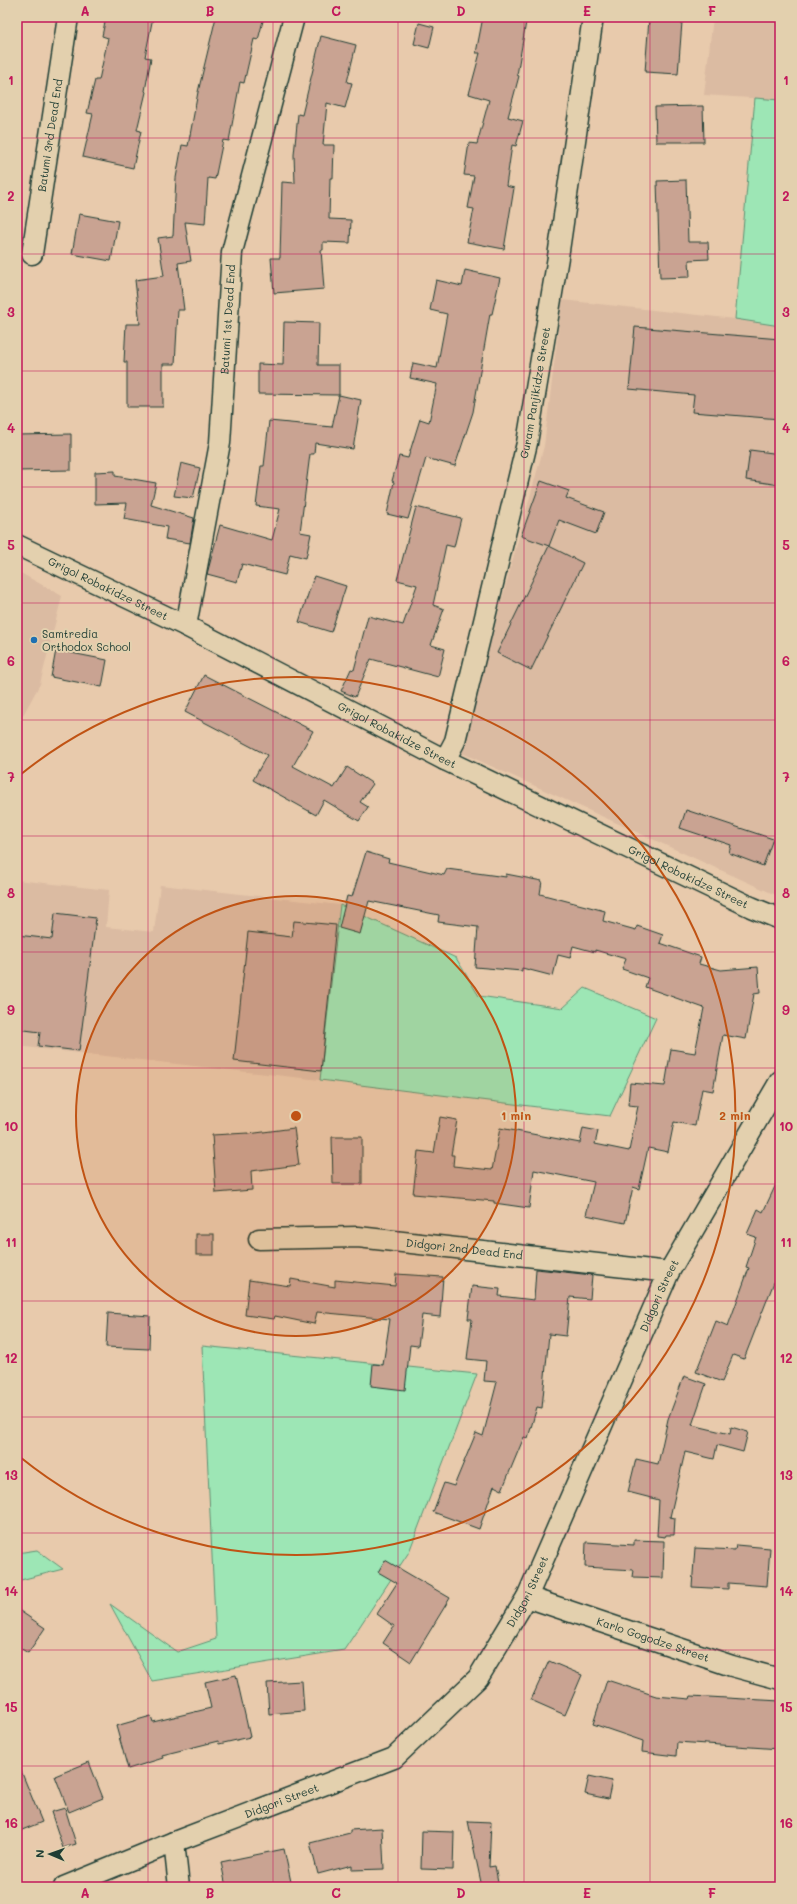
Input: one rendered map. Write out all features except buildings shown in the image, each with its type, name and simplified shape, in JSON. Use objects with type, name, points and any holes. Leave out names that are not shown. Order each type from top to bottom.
[{"type":"street","name":"Batumi 3rd Dead End","points":[[32,254],[68,17]]},
{"type":"street","name":"Batumi 1st Dead End","points":[[186,626],[220,443],[232,252],[294,17]]},
{"type":"street","name":"Guram Panjikidze Street","points":[[445,760],[455,741],[527,443],[559,249],[594,17]]},
{"type":"street","name":"Grigol Robakidze Street","points":[[17,545],[186,626],[445,760],[751,907],[780,919]]},
{"type":"street","name":"Didgori Street","points":[[64,1887],[174,1842],[394,1758],[478,1678],[526,1597],[668,1272],[780,1081]]},
{"type":"street","name":"Didgori 2nd Dead End","points":[[259,1238],[358,1236],[668,1272]]},
{"type":"street","name":"Karlo Gogodze Street","points":[[526,1597],[732,1666],[780,1679]]},
{"type":"street","points":[[174,1842],[179,1887]]},
{"type":"shaded area","points":[[713,17],[780,17],[780,100],[704,95]]},
{"type":"shaded area","points":[[562,300],[735,319],[780,326],[780,897],[460,752],[544,446]]},
{"type":"shaded area","name":"Samtredia Orthodox School","points":[[17,571],[62,596],[40,684],[17,726]]},
{"type":"shaded area","points":[[17,880],[109,890],[106,927],[154,932],[160,885],[340,905],[320,1080],[17,1046]]},
{"type":"green space","points":[[755,98],[780,100],[780,326],[735,319]]},
{"type":"green space","points":[[340,905],[456,958],[479,996],[563,1008],[585,988],[656,1018],[610,1116],[320,1080]]},
{"type":"green space","points":[[202,1346],[477,1374],[409,1552],[344,1650],[152,1681],[110,1604],[177,1652],[216,1639]]},
{"type":"green space","points":[[37,1550],[63,1569],[17,1581],[17,1553]]},
{"type":"place","name":"Samtredia Orthodox School","points":[[34,640]]}]
